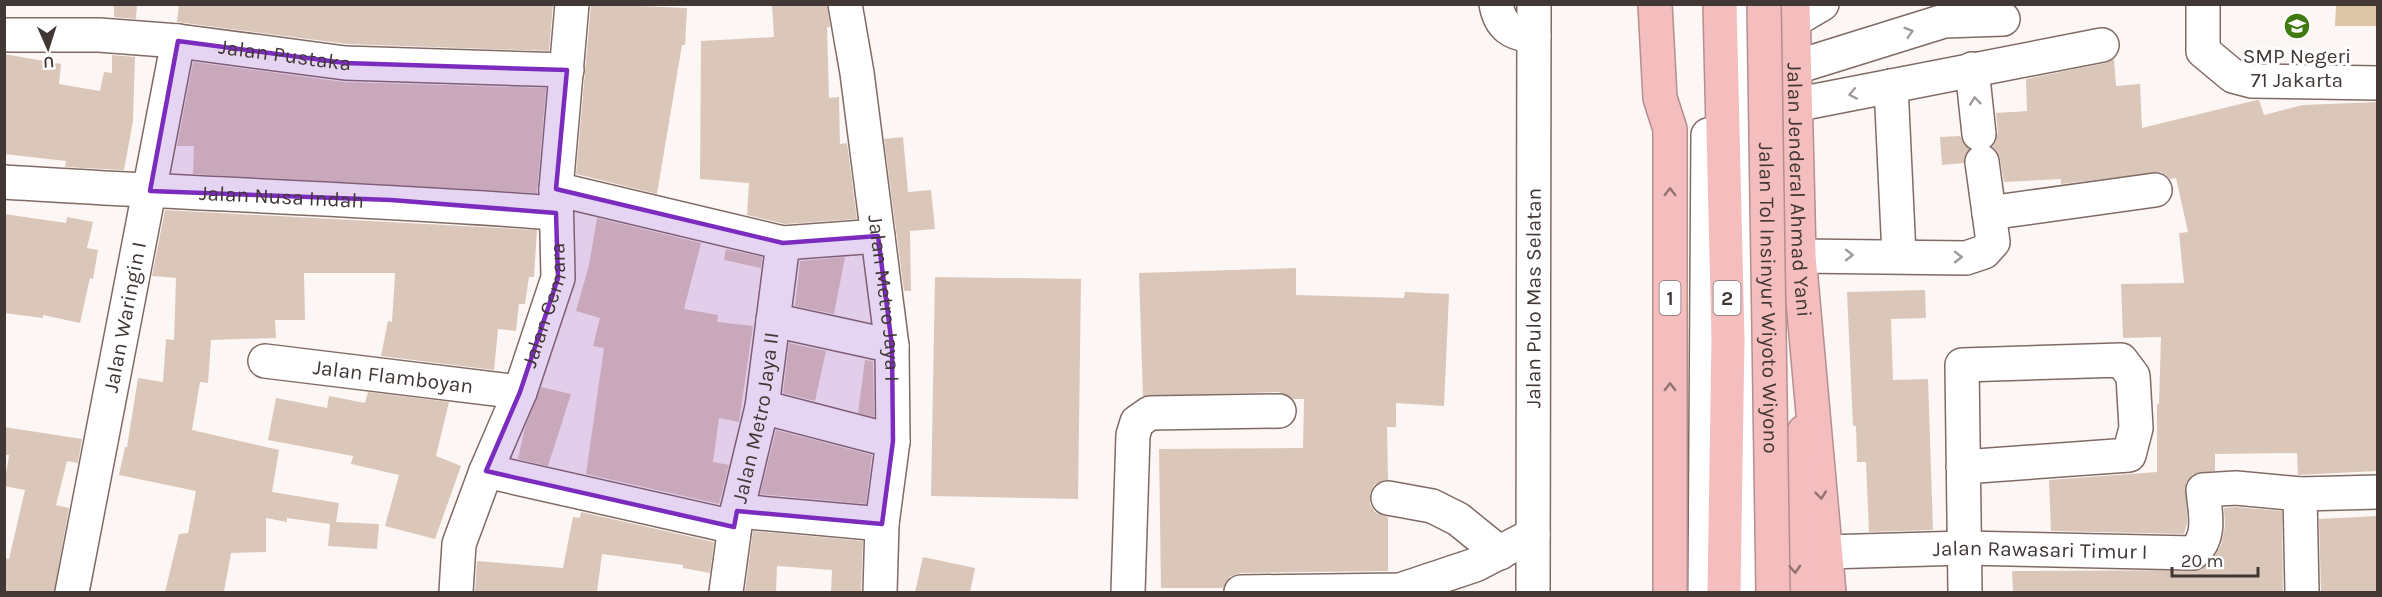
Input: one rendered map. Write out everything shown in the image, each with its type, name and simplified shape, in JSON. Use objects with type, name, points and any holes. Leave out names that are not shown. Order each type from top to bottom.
[{"type":"highway","name":"1","points":[[1655,4],[1660,98],[1670,129],[1670,592]]},
{"type":"highway","name":"Jalan Tol Insinyur Wiyoto Wiyono","points":[[1720,4],[1728,339],[1724,592]]},
{"type":"highway","name":"Jalan Tol Insinyur Wiyoto Wiyono","points":[[1764,4],[1773,592]]},
{"type":"highway","name":"Jalan Jenderal Ahmad Yani","points":[[1792,13],[1799,256],[1829,592]]},
{"type":"highway","points":[[1651,592],[1648,132],[1660,98]]},
{"type":"highway","name":"Jalan Jenderal Ahmad Yani","points":[[1764,592],[1762,513],[1765,488],[1808,374]]},
{"type":"highway","points":[[1797,592],[1792,501],[1799,452],[1811,407]]},
{"type":"street","name":"Jalan Cemara","points":[[456,592],[459,544],[486,471],[520,392],[558,278],[556,201],[572,4]]},
{"type":"street","name":"Jalan Metro Jaya I","points":[[845,4],[857,73],[892,346],[893,441],[882,524],[880,592]]},
{"type":"street","points":[[1496,4],[1498,19],[1517,35],[1534,20]]},
{"type":"street","points":[[1705,592],[1709,4]]},
{"type":"street","points":[[1743,592],[1744,227],[1749,4]]},
{"type":"street","points":[[1792,13],[1822,4]]},
{"type":"street","points":[[2203,4],[2203,51],[2233,76],[2252,81],[2378,83]]},
{"type":"street","points":[[1793,68],[1943,17],[2003,19]]},
{"type":"street","name":"Jalan Pulo Mas Selatan","points":[[1533,592],[1534,20]]},
{"type":"street","name":"Jalan Pustaka","points":[[4,35],[99,35],[178,41],[345,63],[567,70]]},
{"type":"street","name":"Jalan Waringin I","points":[[72,592],[178,41]]},
{"type":"street","points":[[1794,105],[2102,45]]},
{"type":"street","points":[[1799,256],[1899,255],[1966,258],[1984,252],[1993,242],[1972,69]]},
{"type":"street","points":[[1891,86],[1899,255]]},
{"type":"street","name":"Jalan Nusa Indah","points":[[4,182],[150,191],[391,200],[556,201],[783,243],[878,236]]},
{"type":"street","points":[[1989,213],[2155,190]]},
{"type":"street","name":"Jalan Metro Jaya II","points":[[726,592],[735,519],[762,407],[783,243]]},
{"type":"street","points":[[773,320],[892,346]]},
{"type":"street","points":[[1963,467],[2129,455],[2136,428],[2133,376],[2121,360],[1962,365],[1963,467],[1964,548],[1965,592]]},
{"type":"street","name":"Jalan Flamboyan","points":[[265,361],[520,392]]},
{"type":"street","points":[[762,407],[893,441]]},
{"type":"street","points":[[1128,592],[1133,435],[1137,422],[1150,413],[1279,411]]},
{"type":"street","points":[[486,471],[735,519],[882,524]]},
{"type":"street","name":"Jalan Rawasari Timur I","points":[[1826,552],[1964,548],[2193,553],[2200,547],[2206,536],[2203,490],[2236,488],[2300,494],[2378,492]]},
{"type":"street","points":[[2300,494],[2301,592]]},
{"type":"street","points":[[1388,498],[1432,506],[1458,519],[1500,553]]},
{"type":"street","points":[[1242,592],[1400,590],[1475,565],[1533,535]]},
{"type":"highlighted area","points":[[178,41],[345,63],[567,70],[556,189],[783,243],[878,236],[892,346],[893,441],[882,524],[737,511],[734,527],[486,471],[520,392],[558,278],[556,213],[391,200],[150,191]]},
{"type":"shaded area","points":[[2336,5],[2377,5],[2377,26],[2335,26]]},
{"type":"building","points":[[114,4],[137,4],[136,19],[114,17]]},
{"type":"building","points":[[179,4],[553,4],[549,51],[347,44],[177,22]]},
{"type":"building","points":[[591,4],[687,8],[685,45],[682,45],[657,194],[576,174]]},
{"type":"building","points":[[772,4],[827,4],[830,27],[827,27],[829,98],[839,97],[840,144],[847,143],[857,219],[785,224],[747,215],[749,183],[700,179],[701,41],[774,37]]},
{"type":"building","points":[[4,54],[61,64],[59,84],[100,91],[104,72],[112,73],[112,55],[135,57],[133,121],[124,170],[65,167],[66,161],[4,154]]},
{"type":"building","points":[[2114,59],[2116,86],[2140,84],[2142,128],[2257,100],[2259,100],[2264,115],[2303,105],[2378,102],[2377,471],[2298,475],[2297,453],[2215,454],[2215,471],[2193,474],[2186,483],[2187,523],[2184,534],[2051,531],[2049,480],[2157,472],[2157,404],[2159,404],[2161,337],[2123,338],[2121,284],[2184,283],[2179,233],[2188,232],[2176,178],[2170,179],[2161,172],[2061,184],[2061,179],[2004,182],[2000,159],[1992,147],[1998,133],[1996,113],[2027,111],[2026,79],[2106,63]]},
{"type":"building","points":[[193,62],[344,82],[546,88],[537,193],[193,174],[194,146],[177,146]]},
{"type":"building","points":[[1960,136],[1969,149],[1964,163],[1942,165],[1940,137]]},
{"type":"building","points":[[903,137],[908,192],[931,190],[935,229],[910,231],[911,291],[904,291],[884,139]]},
{"type":"building","points":[[165,210],[537,230],[534,277],[529,277],[525,304],[519,304],[516,331],[498,329],[494,370],[381,356],[388,321],[392,322],[395,273],[304,273],[305,320],[275,320],[276,338],[211,340],[208,383],[200,382],[192,430],[279,450],[272,492],[339,503],[336,522],[379,524],[377,549],[328,546],[330,524],[287,518],[287,522],[266,518],[266,552],[231,553],[224,592],[165,592],[179,534],[188,533],[196,491],[119,475],[125,447],[127,447],[138,378],[163,382],[166,339],[174,340],[176,278],[152,276]]},
{"type":"building","points":[[4,214],[66,223],[67,217],[93,222],[87,248],[98,250],[93,279],[90,278],[80,323],[43,315],[43,318],[4,313]]},
{"type":"building","points":[[597,218],[701,243],[684,309],[718,315],[717,322],[753,326],[739,422],[719,418],[713,462],[729,465],[719,504],[586,474],[604,348],[593,346],[600,318],[576,311],[589,265]]},
{"type":"building","points":[[726,249],[762,257],[761,268],[724,260]]},
{"type":"building","points":[[845,257],[834,314],[795,306],[800,261]]},
{"type":"building","points":[[1296,268],[1296,295],[1404,298],[1405,292],[1449,294],[1444,406],[1396,403],[1396,427],[1387,427],[1388,480],[1374,485],[1370,494],[1370,504],[1375,512],[1388,517],[1388,571],[1241,573],[1231,576],[1223,588],[1161,588],[1159,449],[1303,448],[1304,399],[1293,399],[1279,392],[1143,396],[1139,273]]},
{"type":"building","points":[[935,277],[1081,279],[1078,499],[931,496]]},
{"type":"building","points":[[1925,290],[1926,318],[1891,319],[1893,380],[1928,379],[1933,530],[1869,532],[1866,462],[1857,462],[1856,426],[1853,426],[1847,292]]},
{"type":"building","points":[[789,343],[826,351],[815,401],[783,393]]},
{"type":"building","points":[[865,360],[873,361],[874,417],[858,413]]},
{"type":"building","points":[[541,387],[571,394],[548,466],[518,459],[525,427]]},
{"type":"building","points":[[368,392],[449,402],[436,456],[461,466],[435,539],[385,526],[399,475],[351,464],[353,456],[268,440],[276,398],[327,408],[329,396],[365,403]]},
{"type":"building","points":[[4,427],[82,439],[78,463],[67,461],[56,505],[69,508],[54,592],[4,592],[4,558],[9,559],[25,490],[4,486],[9,455],[4,455]]},
{"type":"building","points":[[776,430],[872,455],[866,504],[760,494]]},
{"type":"building","points":[[2224,508],[2282,511],[2283,592],[2013,592],[2012,571],[2200,570],[2213,559],[2221,545],[2225,526]]},
{"type":"building","points":[[581,512],[714,542],[710,573],[683,568],[683,565],[602,554],[597,592],[475,592],[477,561],[563,568],[573,517],[580,518]]},
{"type":"building","points":[[2378,516],[2378,592],[2321,592],[2319,519]]},
{"type":"building","points":[[753,531],[863,541],[861,592],[831,592],[832,570],[777,566],[776,592],[745,592]]},
{"type":"building","points":[[923,557],[975,568],[970,592],[915,592]]},
{"type":"place","name":"SMP Negeri 71 Jakarta","points":[[2297,26]]}]
